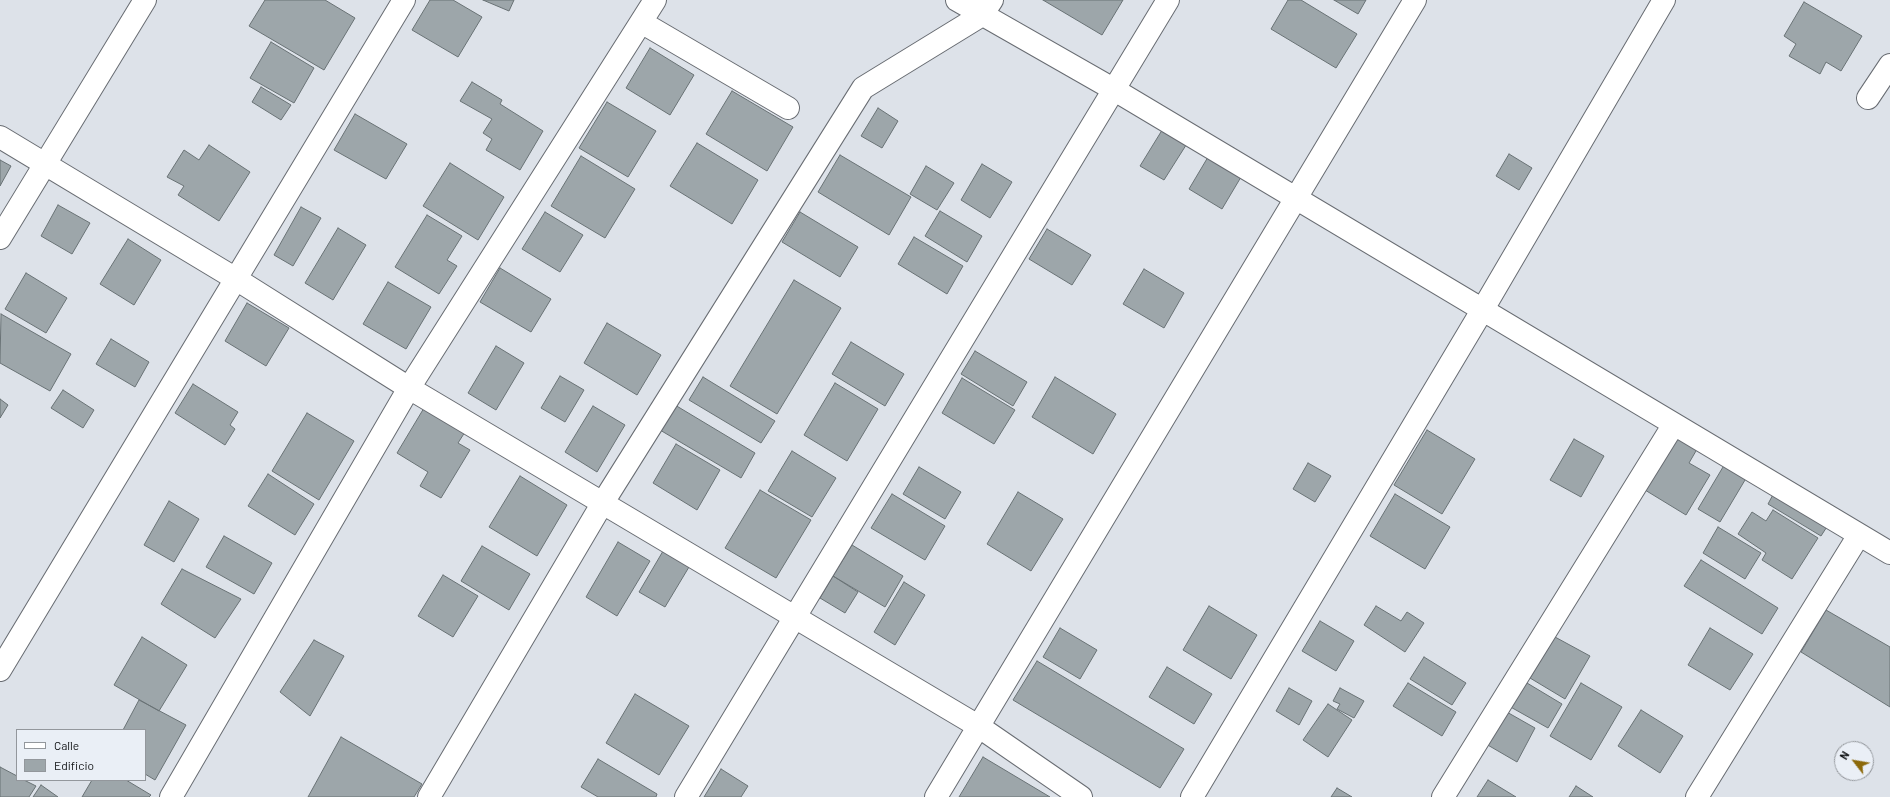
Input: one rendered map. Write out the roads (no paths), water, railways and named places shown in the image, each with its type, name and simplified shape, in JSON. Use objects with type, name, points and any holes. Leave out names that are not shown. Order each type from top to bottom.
[{"type":"street","points":[[0,238],[146,0]]},
{"type":"street","points":[[0,670],[404,0]]},
{"type":"street","points":[[171,797],[409,388],[655,0]]},
{"type":"street","points":[[957,0],[987,8],[1113,89],[1890,553]]},
{"type":"street","points":[[686,797],[1168,0]]},
{"type":"street","points":[[936,797],[1297,198],[1414,0]]},
{"type":"street","points":[[1192,797],[1483,309],[1664,0]]},
{"type":"street","points":[[429,797],[602,504],[863,88],[987,8]]},
{"type":"street","points":[[641,22],[788,108]]},
{"type":"street","points":[[1868,98],[1890,65]]},
{"type":"street","points":[[0,137],[236,279],[409,388],[978,726],[1082,797]]},
{"type":"street","points":[[1443,797],[1674,424]]},
{"type":"street","points":[[1697,797],[1859,535]]}]
